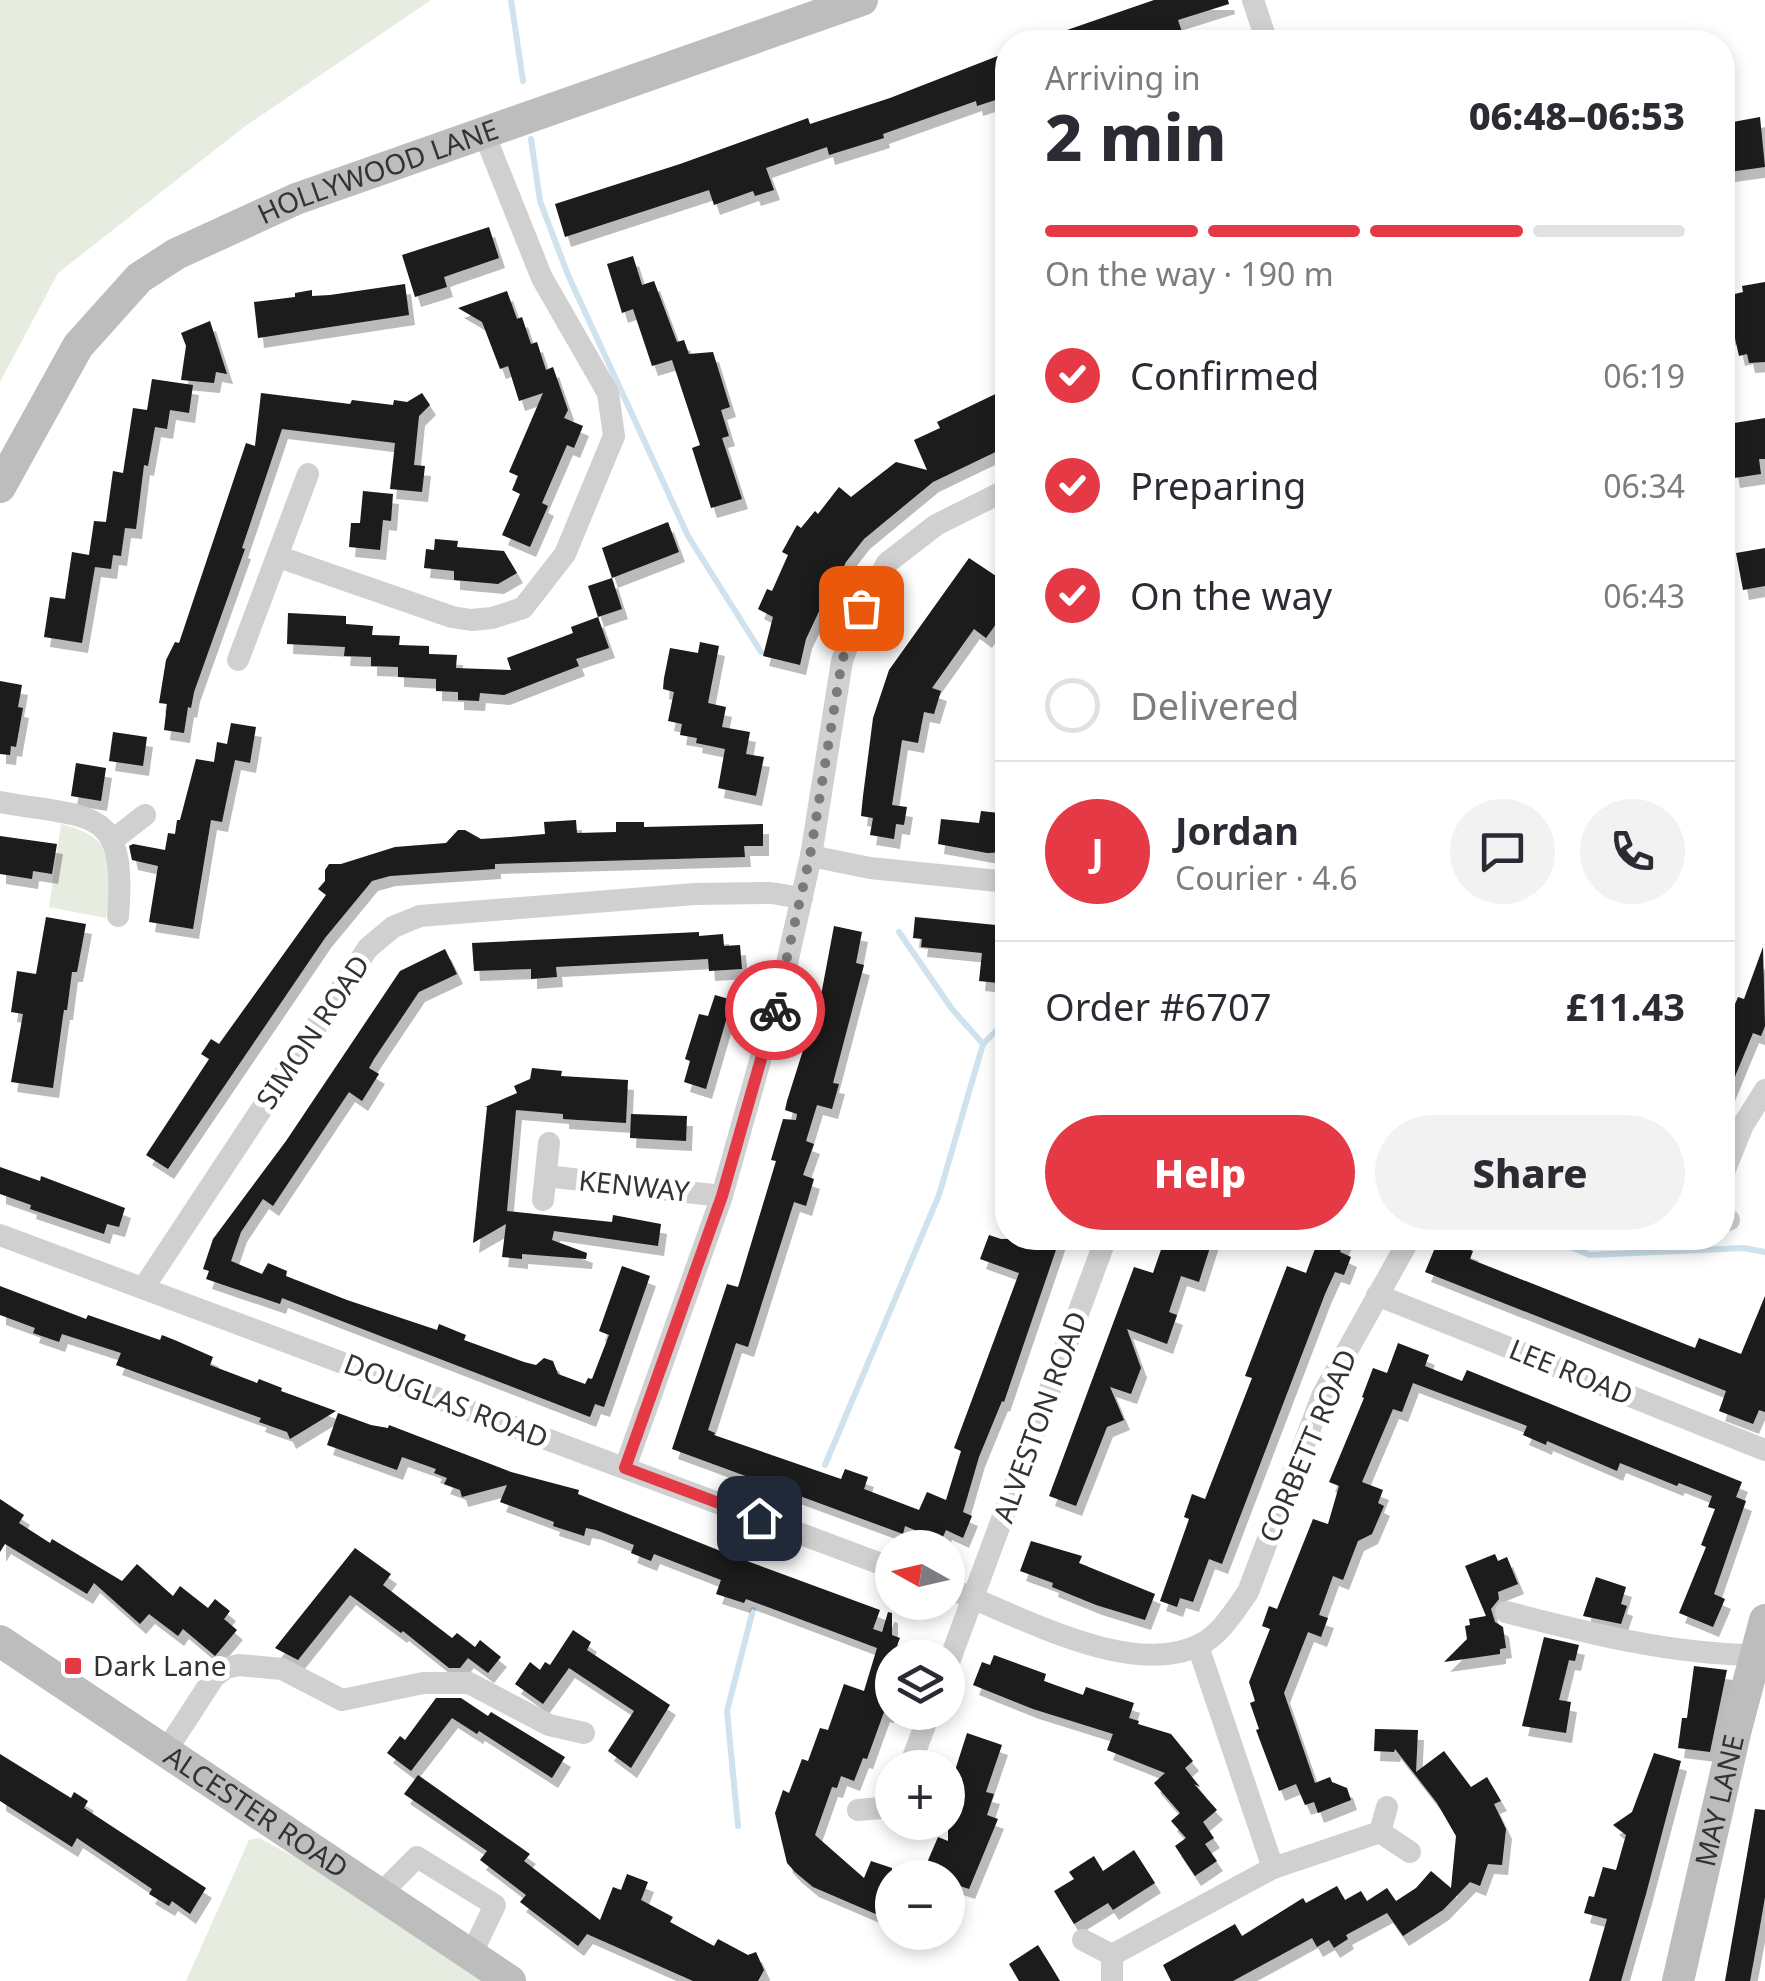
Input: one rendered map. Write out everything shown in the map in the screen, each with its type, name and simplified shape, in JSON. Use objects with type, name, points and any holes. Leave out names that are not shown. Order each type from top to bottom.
[{"type":"street","name":"HOLLYWOOD LANE","points":[[0,487],[78,346],[139,278],[176,254],[296,198],[862,0]]},
{"type":"street","points":[[1253,0],[1263,30]]},
{"type":"street","points":[[279,557],[452,617],[471,620],[524,608],[565,554],[614,436],[608,393],[542,278],[483,131]]},
{"type":"street","points":[[238,660],[308,474]]},
{"type":"street","points":[[625,1468],[722,1196],[785,972],[810,856],[842,661],[861,608],[886,563],[936,525],[995,495]]},
{"type":"street","points":[[0,802],[88,816],[114,839],[122,871],[118,916]]},
{"type":"street","points":[[114,839],[145,815]]},
{"type":"street","points":[[810,856],[870,868],[995,881]]},
{"type":"street","name":"SIMON ROAD","points":[[144,1287],[368,948],[393,926],[420,916],[695,894],[771,893],[802,898]]},
{"type":"street","points":[[1735,1145],[1765,1090]]},
{"type":"street","name":"KENWAY","points":[[549,1143],[544,1188],[722,1196]]},
{"type":"street","name":"DOUGLAS ROAD","points":[[0,1235],[875,1562]]},
{"type":"street","name":"ALVESTON ROAD","points":[[957,1640],[1102,1250]]},
{"type":"street","name":"CORBETT ROAD","points":[[1198,1646],[1228,1621],[1248,1592],[1324,1394],[1403,1250]]},
{"type":"street","name":"LEE ROAD","points":[[1377,1294],[1765,1450]]},
{"type":"street","points":[[965,1594],[1072,1637],[1127,1654],[1158,1655],[1198,1646],[1272,1868]]},
{"type":"street","points":[[1506,1612],[1615,1640],[1724,1655],[1754,1655]]},
{"type":"street","name":"MAY LANE","points":[[1678,1981],[1765,1620]]},
{"type":"street","name":"ALCESTER ROAD","points":[[0,1641],[510,1981]]},
{"type":"street","points":[[166,1752],[214,1677],[239,1665],[282,1669],[342,1700],[424,1683],[469,1683],[549,1725],[584,1733]]},
{"type":"street","points":[[1380,1832],[1387,1806]]},
{"type":"street","points":[[858,1810],[875,1813]]},
{"type":"street","points":[[1112,1955],[1272,1868],[1380,1832]]},
{"type":"street","points":[[1380,1832],[1410,1852]]},
{"type":"street","points":[[380,1894],[417,1857],[495,1905],[470,1955]]},
{"type":"street","points":[[1083,1940],[1112,1955]]},
{"type":"street","points":[[1112,1955],[1112,1981]]},
{"type":"shaded area","points":[[0,0],[431,0],[244,127],[58,273],[0,382]]},
{"type":"shaded area","points":[[61,824],[94,838],[109,858],[111,884],[106,918],[49,907]]},
{"type":"shaded area","points":[[259,1838],[319,1870],[486,1981],[186,1981],[249,1840]]},
{"type":"building","points":[[1154,0],[1228,0],[1229,4],[1178,20],[1181,30],[1067,30]]},
{"type":"building","points":[[995,57],[995,100],[977,106],[976,101],[883,134],[884,138],[829,155],[827,147],[766,168],[774,190],[755,196],[753,191],[714,205],[709,190],[565,237],[555,204],[808,118],[810,124]]},
{"type":"building","points":[[1760,117],[1765,167],[1735,171],[1735,122]]},
{"type":"building","points":[[489,227],[499,258],[444,277],[447,287],[415,297],[402,255]]},
{"type":"building","points":[[633,256],[642,285],[654,281],[677,342],[684,340],[689,354],[713,352],[730,407],[721,410],[729,436],[722,438],[742,499],[711,508],[692,448],[700,445],[672,360],[652,366],[633,309],[622,313],[607,264]]},
{"type":"building","points":[[1765,282],[1765,362],[1749,363],[1747,354],[1739,356],[1735,294],[1743,292],[1742,286]]},
{"type":"building","points":[[405,284],[409,315],[258,338],[254,302],[295,297],[295,293],[312,290],[312,296],[330,295]]},
{"type":"building","points":[[507,291],[531,344],[537,342],[546,370],[553,367],[568,410],[564,418],[583,426],[574,448],[567,445],[542,503],[548,506],[530,547],[502,535],[520,494],[512,490],[518,476],[509,472],[543,393],[519,401],[508,366],[500,369],[482,322],[458,308]]},
{"type":"building","points":[[210,321],[227,374],[216,372],[214,383],[181,380],[186,346],[181,333]]},
{"type":"building","points":[[152,379],[193,385],[189,413],[170,410],[167,429],[155,427],[148,466],[144,465],[136,529],[125,528],[121,556],[113,555],[111,569],[95,567],[82,643],[44,637],[50,597],[65,599],[72,552],[89,555],[94,521],[106,522],[113,471],[123,473],[133,408],[147,410]]},
{"type":"building","points":[[261,393],[393,405],[394,400],[407,402],[422,393],[430,405],[419,416],[414,465],[425,466],[422,492],[390,489],[395,443],[282,429],[242,548],[245,549],[191,708],[188,707],[184,733],[164,730],[167,704],[159,703],[166,660],[175,642],[179,643],[246,443],[255,446]]},
{"type":"building","points":[[995,394],[995,452],[933,482],[864,539],[846,562],[831,593],[828,592],[806,639],[800,665],[763,656],[773,617],[758,609],[767,589],[772,591],[788,555],[782,552],[797,525],[801,528],[815,511],[818,514],[839,487],[851,497],[896,462],[927,470],[914,440],[940,428],[937,422]]},
{"type":"building","points":[[1765,418],[1765,459],[1759,459],[1761,474],[1735,478],[1735,423]]},
{"type":"building","points":[[363,491],[393,494],[391,521],[383,520],[380,550],[349,547],[351,523],[360,523]]},
{"type":"building","points":[[668,522],[679,552],[612,578],[602,548]]},
{"type":"building","points":[[435,539],[458,541],[457,547],[504,551],[517,573],[498,584],[454,580],[454,571],[424,568],[426,549],[434,550]]},
{"type":"building","points":[[1765,548],[1765,586],[1743,590],[1736,553]]},
{"type":"building","points":[[969,558],[995,575],[995,626],[986,638],[974,629],[932,688],[941,691],[934,714],[924,712],[918,743],[902,740],[892,805],[907,807],[904,825],[896,824],[894,839],[870,835],[873,818],[861,816],[873,718],[889,670]]},
{"type":"building","points":[[612,578],[622,609],[598,617],[588,586]]},
{"type":"building","points":[[288,613],[346,616],[346,624],[373,626],[372,635],[400,636],[399,645],[429,646],[429,654],[457,655],[456,668],[511,670],[507,658],[573,633],[571,627],[598,617],[609,648],[576,659],[579,666],[504,695],[480,693],[479,701],[458,700],[458,692],[436,691],[436,679],[398,677],[398,667],[371,666],[371,657],[344,656],[345,647],[287,644]]},
{"type":"building","points":[[700,642],[719,646],[708,703],[726,707],[722,727],[750,732],[746,754],[764,757],[756,796],[718,788],[725,749],[696,743],[697,738],[680,735],[682,724],[668,721],[674,692],[663,689],[670,648],[698,653]]},
{"type":"building","points":[[0,681],[22,685],[18,707],[23,708],[16,747],[11,746],[10,755],[0,754]]},
{"type":"building","points":[[231,723],[256,727],[250,763],[235,760],[222,822],[211,820],[193,929],[149,922],[158,866],[132,860],[129,846],[165,850],[168,833],[175,834],[180,820],[196,759],[214,762],[217,742],[227,744]]},
{"type":"building","points":[[113,732],[147,737],[143,766],[109,761]]},
{"type":"building","points":[[76,763],[106,768],[101,801],[71,796]]},
{"type":"building","points":[[981,811],[995,813],[995,853],[938,844],[941,819],[979,823]]},
{"type":"building","points":[[576,820],[577,833],[616,832],[616,822],[644,822],[644,827],[763,824],[763,846],[744,846],[745,857],[495,864],[495,869],[390,876],[372,881],[325,938],[168,1169],[146,1155],[209,1059],[201,1054],[211,1039],[219,1044],[326,895],[318,889],[325,881],[329,864],[395,847],[446,843],[458,830],[481,839],[510,837],[545,834],[544,822]]},
{"type":"building","points":[[0,836],[57,844],[52,874],[33,871],[32,879],[0,874]]},
{"type":"building","points":[[46,917],[86,924],[77,972],[72,972],[64,1010],[53,1088],[11,1082],[23,1014],[11,1012],[17,971],[36,974]]},
{"type":"building","points":[[915,917],[995,925],[995,983],[979,981],[982,953],[921,947],[922,939],[913,938]]},
{"type":"building","points":[[834,926],[862,932],[856,963],[864,965],[833,1083],[839,1084],[832,1109],[817,1105],[806,1141],[814,1144],[803,1175],[814,1179],[806,1206],[794,1202],[748,1347],[736,1343],[708,1430],[841,1479],[845,1469],[868,1477],[864,1489],[919,1510],[927,1492],[946,1500],[961,1451],[954,1448],[1019,1273],[980,1259],[989,1235],[995,1237],[995,1250],[1056,1250],[1004,1402],[979,1457],[963,1512],[972,1516],[965,1533],[965,1530],[915,1530],[905,1526],[904,1530],[892,1530],[672,1449],[727,1284],[738,1287],[776,1161],[771,1160],[783,1119],[796,1120],[797,1114],[785,1110],[822,990]]},
{"type":"building","points":[[699,932],[699,936],[723,934],[724,946],[740,945],[742,969],[709,971],[708,959],[556,967],[557,977],[531,979],[531,969],[474,971],[472,943]]},
{"type":"building","points":[[1763,947],[1765,1026],[1761,1036],[1753,1033],[1735,1077],[1735,1004],[1738,997],[1744,999]]},
{"type":"building","points":[[445,949],[457,974],[419,992],[369,1068],[379,1074],[362,1101],[349,1092],[273,1206],[263,1199],[241,1232],[231,1261],[262,1274],[268,1263],[287,1271],[286,1276],[347,1300],[437,1330],[439,1324],[466,1335],[464,1340],[524,1362],[536,1365],[544,1358],[553,1361],[558,1374],[585,1384],[588,1378],[592,1379],[609,1335],[599,1331],[622,1266],[650,1276],[604,1407],[595,1404],[590,1417],[282,1298],[280,1304],[206,1279],[209,1271],[203,1269],[213,1239],[286,1141],[400,971]]},
{"type":"building","points":[[715,995],[732,1000],[706,1089],[684,1082],[690,1061],[685,1059],[699,1014],[708,1016]]},
{"type":"building","points":[[532,1068],[562,1071],[561,1076],[628,1080],[626,1123],[563,1119],[563,1114],[516,1110],[507,1211],[612,1222],[613,1215],[661,1224],[658,1246],[554,1231],[552,1240],[587,1253],[586,1259],[522,1254],[522,1259],[502,1257],[506,1224],[473,1243],[485,1107],[517,1093],[514,1086],[530,1079]]},
{"type":"building","points":[[631,1114],[687,1116],[686,1141],[630,1138]]},
{"type":"building","points":[[0,1167],[40,1181],[41,1176],[125,1208],[119,1227],[107,1224],[104,1234],[30,1209],[31,1205],[0,1194]]},
{"type":"building","points":[[1161,1250],[1209,1250],[1199,1282],[1181,1276],[1169,1312],[1177,1315],[1167,1344],[1127,1329],[1141,1368],[1131,1394],[1110,1387],[1124,1420],[1107,1427],[1076,1506],[1049,1496],[1134,1267],[1153,1273]]},
{"type":"building","points":[[1315,1250],[1341,1250],[1351,1257],[1344,1275],[1335,1272],[1325,1294],[1222,1564],[1209,1559],[1193,1602],[1180,1598],[1177,1607],[1160,1601],[1189,1519],[1184,1517],[1192,1494],[1205,1499],[1252,1378],[1245,1376],[1287,1266],[1306,1273]]},
{"type":"building","points":[[1434,1250],[1470,1250],[1470,1259],[1695,1348],[1699,1338],[1741,1354],[1765,1296],[1765,1412],[1759,1410],[1753,1424],[1719,1411],[1726,1391],[1425,1272]]},
{"type":"building","points":[[0,1286],[86,1319],[88,1315],[160,1340],[162,1335],[213,1357],[210,1365],[257,1383],[259,1379],[336,1411],[290,1439],[287,1432],[259,1422],[261,1418],[116,1365],[121,1353],[62,1334],[59,1342],[33,1333],[35,1328],[0,1315]]},
{"type":"building","points":[[1398,1343],[1429,1355],[1425,1366],[1462,1381],[1467,1370],[1742,1482],[1736,1497],[1746,1501],[1714,1594],[1725,1599],[1713,1627],[1679,1613],[1706,1547],[1701,1545],[1715,1509],[1708,1507],[1712,1496],[1620,1463],[1617,1471],[1547,1441],[1546,1445],[1523,1435],[1527,1426],[1413,1383],[1402,1412],[1393,1409],[1362,1482],[1383,1490],[1378,1503],[1384,1506],[1372,1534],[1358,1541],[1343,1580],[1333,1576],[1319,1615],[1328,1618],[1321,1637],[1308,1632],[1284,1693],[1315,1783],[1330,1777],[1332,1782],[1347,1788],[1351,1800],[1318,1813],[1314,1802],[1305,1805],[1296,1784],[1279,1791],[1256,1730],[1259,1729],[1250,1703],[1255,1701],[1249,1682],[1270,1629],[1262,1626],[1269,1606],[1277,1609],[1313,1519],[1328,1524],[1339,1486],[1329,1482],[1373,1368],[1387,1373]]},
{"type":"building","points":[[338,1413],[371,1425],[389,1425],[511,1472],[579,1490],[578,1494],[728,1554],[875,1608],[873,1629],[882,1632],[886,1620],[892,1620],[892,1635],[900,1638],[875,1640],[875,1647],[746,1599],[744,1603],[716,1594],[721,1580],[654,1554],[651,1561],[631,1553],[634,1545],[596,1530],[586,1528],[584,1536],[500,1502],[507,1485],[462,1497],[460,1490],[444,1484],[447,1478],[434,1473],[436,1469],[402,1457],[397,1470],[327,1445]]},
{"type":"building","points":[[0,1499],[24,1515],[19,1523],[122,1581],[137,1564],[173,1596],[180,1586],[208,1608],[215,1599],[230,1611],[224,1619],[237,1630],[215,1656],[183,1629],[178,1636],[149,1614],[140,1624],[94,1583],[87,1594],[5,1544],[0,1552]]},
{"type":"building","points":[[1031,1541],[1082,1556],[1079,1563],[1155,1594],[1145,1620],[1096,1605],[1020,1571]]},
{"type":"building","points":[[355,1548],[391,1574],[383,1585],[452,1638],[457,1633],[475,1647],[480,1640],[501,1657],[488,1673],[468,1658],[460,1668],[449,1668],[350,1595],[298,1660],[275,1648]]},
{"type":"building","points":[[1495,1554],[1498,1561],[1507,1557],[1518,1584],[1498,1592],[1499,1599],[1491,1609],[1495,1622],[1503,1627],[1506,1648],[1500,1649],[1500,1654],[1444,1662],[1467,1639],[1465,1626],[1470,1625],[1469,1619],[1486,1616],[1465,1566]]},
{"type":"building","points":[[1596,1577],[1626,1587],[1621,1604],[1627,1606],[1621,1624],[1583,1616]]},
{"type":"building","points":[[573,1630],[591,1642],[587,1650],[670,1705],[631,1768],[608,1751],[634,1711],[569,1668],[543,1704],[515,1684],[530,1662],[540,1670],[545,1662],[550,1665]]},
{"type":"building","points":[[1544,1637],[1579,1645],[1575,1661],[1569,1660],[1559,1700],[1571,1702],[1566,1733],[1522,1726]]},
{"type":"building","points":[[875,1655],[877,1730],[854,1781],[841,1776],[837,1788],[832,1787],[815,1835],[864,1878],[871,1861],[875,1862],[875,1914],[813,1887],[795,1872],[787,1863],[775,1813],[783,1790],[789,1793],[802,1759],[808,1761],[820,1728],[828,1730],[844,1684],[864,1691]]},
{"type":"building","points":[[994,1655],[1046,1674],[1044,1681],[1083,1695],[1086,1687],[1134,1703],[1129,1718],[1171,1734],[1193,1761],[1185,1768],[1200,1787],[1194,1784],[1217,1810],[1203,1822],[1214,1838],[1205,1844],[1217,1861],[1195,1876],[1175,1846],[1186,1838],[1171,1821],[1180,1813],[1154,1783],[1165,1773],[1107,1750],[1113,1734],[973,1685],[982,1662],[990,1665]]},
{"type":"building","points":[[1694,1666],[1727,1670],[1710,1752],[1678,1748],[1682,1718],[1687,1718]]},
{"type":"building","points":[[436,1698],[461,1698],[565,1757],[552,1778],[452,1718],[411,1771],[387,1753],[400,1736],[405,1740]]},
{"type":"building","points":[[1375,1729],[1418,1730],[1416,1772],[1444,1751],[1471,1787],[1487,1777],[1501,1801],[1494,1804],[1506,1829],[1502,1865],[1488,1864],[1480,1886],[1470,1882],[1443,1910],[1403,1936],[1387,1913],[1346,1935],[1348,1939],[1334,1948],[1329,1940],[1317,1947],[1312,1938],[1233,1981],[1171,1981],[1163,1965],[1235,1924],[1242,1936],[1303,1898],[1306,1903],[1337,1886],[1345,1900],[1361,1891],[1367,1901],[1387,1888],[1396,1901],[1416,1888],[1431,1871],[1451,1888],[1456,1836],[1437,1803],[1395,1749],[1374,1751]]},
{"type":"building","points":[[967,1733],[1002,1745],[986,1792],[994,1794],[987,1815],[998,1819],[969,1889],[965,1888],[965,1860],[928,1860],[937,1840],[965,1840],[965,1750],[962,1750]]},
{"type":"building","points":[[1654,1753],[1681,1761],[1646,1894],[1621,1981],[1589,1981],[1607,1919],[1584,1913],[1589,1896],[1594,1897],[1603,1867],[1616,1870],[1626,1835],[1613,1825],[1632,1812]]},
{"type":"building","points":[[0,1754],[71,1798],[74,1792],[88,1801],[84,1808],[206,1888],[190,1914],[172,1901],[169,1906],[149,1894],[152,1889],[77,1838],[72,1847],[0,1801]]},
{"type":"building","points":[[418,1775],[530,1854],[524,1861],[600,1920],[613,1887],[621,1890],[627,1874],[648,1882],[641,1900],[673,1917],[670,1922],[714,1946],[718,1939],[748,1955],[756,1952],[764,1970],[758,1981],[693,1981],[587,1934],[578,1946],[520,1902],[526,1895],[480,1860],[487,1851],[404,1794]]},
{"type":"building","points":[[1755,1809],[1765,1810],[1765,1897],[1759,1932],[1750,1981],[1725,1981]]},
{"type":"building","points":[[1134,1850],[1155,1883],[1113,1910],[1108,1903],[1074,1924],[1054,1891],[1074,1879],[1069,1872],[1094,1856],[1103,1871]]},
{"type":"building","points":[[1038,1945],[1060,1981],[1019,1981],[1009,1964]]},
{"type":"waterway","points":[[511,0],[523,81]]},
{"type":"waterway","points":[[531,139],[540,201],[568,275],[688,536],[761,652]]},
{"type":"waterway","points":[[825,1465],[939,1195],[983,1044],[952,1009],[899,932]]},
{"type":"waterway","points":[[983,1044],[995,1032]]},
{"type":"waterway","points":[[1735,1248],[1765,1252]]},
{"type":"waterway","points":[[1578,1250],[1590,1255],[1700,1250]]},
{"type":"waterway","points":[[738,1826],[727,1711],[753,1610]]},
{"type":"way so far","points":[[775,1010],[810,856],[842,661],[861,608]]},
{"type":"place","name":"Dark Lane","points":[[73,1666]]},
{"type":"route","points":[[759,1518],[625,1468],[722,1196],[775,1010]]}]
